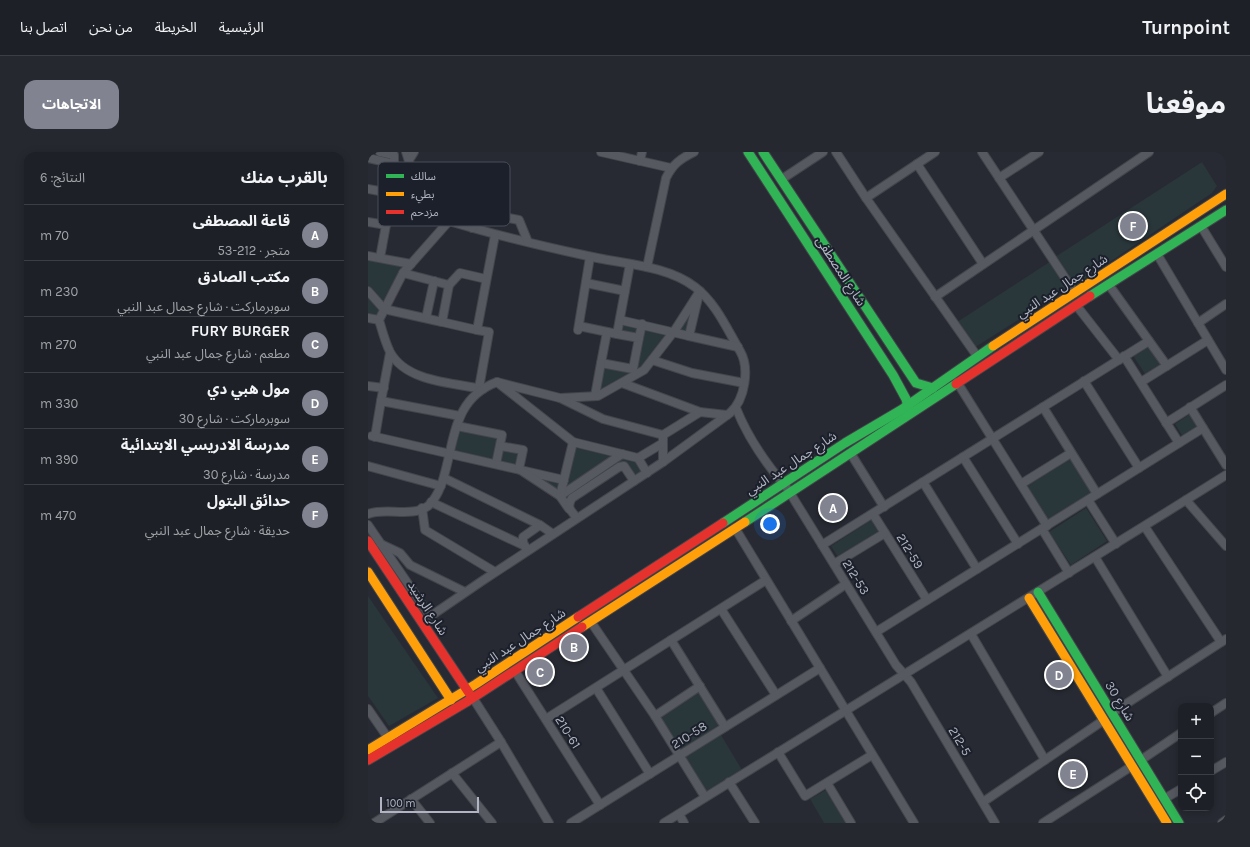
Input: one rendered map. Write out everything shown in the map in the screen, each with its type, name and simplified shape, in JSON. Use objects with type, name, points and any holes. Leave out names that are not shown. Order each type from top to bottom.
[{"type":"street","points":[[380,152],[394,155],[394,162]]},
{"type":"street","points":[[406,152],[409,160]]},
{"type":"street","points":[[409,160],[414,152]]},
{"type":"street","points":[[601,152],[671,168]]},
{"type":"street","points":[[640,161],[642,152]]},
{"type":"street","points":[[647,267],[666,178],[671,168],[679,160],[694,152]]},
{"type":"street","name":"شارع المصطفى","points":[[748,152],[893,375],[906,399],[909,409]]},
{"type":"street","name":"شارع المصطفى","points":[[763,152],[916,383],[933,388]]},
{"type":"street","points":[[782,179],[823,152]]},
{"type":"street","points":[[836,152],[866,198],[977,356]]},
{"type":"street","points":[[866,198],[935,152]]},
{"type":"street","points":[[982,152],[1075,294]]},
{"type":"street","points":[[999,178],[1038,152]]},
{"type":"street","points":[[935,297],[1033,229],[1149,152]]},
{"type":"street","points":[[368,158],[385,162]]},
{"type":"street","points":[[917,164],[983,264]]},
{"type":"street","points":[[368,189],[378,191]]},
{"type":"street","name":"شارع جمال عبد النبي","points":[[368,760],[473,698],[734,528],[851,454],[947,377],[977,356],[1075,294],[1225,194]]},
{"type":"street","name":"شارع جمال عبد النبي","points":[[368,750],[467,690],[783,484],[909,409],[955,384],[1226,210]]},
{"type":"street","points":[[510,218],[519,220],[528,242]]},
{"type":"street","points":[[368,222],[378,224]]},
{"type":"street","points":[[380,258],[386,226]]},
{"type":"street","points":[[445,226],[403,273],[379,320],[390,352],[401,366],[425,378],[481,389]]},
{"type":"street","points":[[407,632],[412,624],[425,620],[526,549],[553,534],[647,473],[727,415],[736,408],[744,382],[745,365],[738,348],[715,308],[700,291],[686,281],[647,267],[590,257],[495,235],[465,226]]},
{"type":"street","points":[[1201,226],[1226,267]]},
{"type":"street","points":[[477,330],[495,235]]},
{"type":"street","points":[[1157,254],[1226,370]]},
{"type":"street","points":[[368,256],[411,264]]},
{"type":"street","points":[[590,257],[578,328],[639,338]]},
{"type":"street","points":[[617,334],[630,264]]},
{"type":"street","points":[[403,273],[449,285]]},
{"type":"street","points":[[442,322],[449,285],[460,273],[486,279]]},
{"type":"street","points":[[426,318],[434,281]]},
{"type":"street","points":[[586,283],[625,291]]},
{"type":"street","points":[[1109,284],[1167,366]]},
{"type":"street","points":[[368,291],[384,309],[488,332],[481,389]]},
{"type":"street","points":[[560,398],[595,396],[642,371],[674,332],[700,291]]},
{"type":"street","points":[[689,336],[700,291]]},
{"type":"street","points":[[1198,322],[1226,304]]},
{"type":"street","points":[[1076,305],[1141,382],[1179,443]]},
{"type":"street","points":[[368,314],[368,319],[379,320]]},
{"type":"street","points":[[620,320],[738,348]]},
{"type":"street","points":[[633,369],[642,324]]},
{"type":"street","points":[[595,396],[607,332]]},
{"type":"street","points":[[1141,382],[1208,340]]},
{"type":"street","points":[[822,545],[1149,341]]},
{"type":"street","points":[[390,352],[374,436],[519,468],[564,480]]},
{"type":"street","points":[[652,360],[692,372],[744,382]]},
{"type":"street","points":[[601,363],[642,371]]},
{"type":"street","points":[[947,377],[955,384],[1021,484],[1069,573]]},
{"type":"street","points":[[497,382],[573,442],[638,458],[647,473]]},
{"type":"street","points":[[368,514],[376,511],[412,511],[428,506],[441,486],[444,478],[456,426],[466,403],[481,389],[497,382],[560,398],[603,419],[663,439]]},
{"type":"street","points":[[622,382],[700,412],[727,415]]},
{"type":"street","points":[[1084,382],[1139,468]]},
{"type":"street","points":[[368,386],[384,388]]},
{"type":"street","points":[[1166,423],[1226,386]]},
{"type":"street","points":[[381,401],[460,416]]},
{"type":"street","points":[[1043,407],[1097,494]]},
{"type":"street","name":"212-53","points":[[736,408],[752,440],[777,479],[783,484],[789,493],[896,665],[904,673]]},
{"type":"street","points":[[1190,408],[1226,465]]},
{"type":"street","points":[[638,458],[700,412]]},
{"type":"street","points":[[456,426],[502,434],[496,464]]},
{"type":"street","points":[[876,632],[1203,428]]},
{"type":"street","points":[[663,439],[663,462]]},
{"type":"street","points":[[560,496],[573,442]]},
{"type":"street","points":[[500,446],[522,450],[519,468]]},
{"type":"street","points":[[1021,484],[1071,453]]},
{"type":"street","points":[[560,496],[622,454]]},
{"type":"street","points":[[851,454],[884,506]]},
{"type":"street","points":[[963,457],[1018,544]]},
{"type":"street","points":[[368,466],[441,486]]},
{"type":"street","points":[[569,509],[569,503],[572,498],[619,467],[624,466],[634,481]]},
{"type":"street","points":[[519,468],[560,496],[577,518]]},
{"type":"street","points":[[664,823],[904,673],[971,634],[1145,527],[1226,475]]},
{"type":"street","points":[[444,478],[540,525],[553,534]]},
{"type":"street","points":[[923,482],[977,569]]},
{"type":"street","points":[[1088,500],[1116,544]]},
{"type":"street","points":[[1186,500],[1226,546]]},
{"type":"street","points":[[431,502],[526,549]]},
{"type":"street","points":[[422,508],[425,530],[495,572]]},
{"type":"street","name":"212-59","points":[[873,514],[927,600]]},
{"type":"street","points":[[368,525],[425,620]]},
{"type":"street","points":[[526,549],[523,537],[540,525]]},
{"type":"street","points":[[983,802],[1223,640],[1145,527]]},
{"type":"street","points":[[734,528],[914,823]]},
{"type":"street","points":[[834,564],[885,533]]},
{"type":"street","points":[[368,534],[425,620]]},
{"type":"street","name":"شارع الرشيد","points":[[368,541],[413,608],[425,620],[460,680],[473,698]]},
{"type":"street","points":[[380,543],[400,553],[410,565],[465,592]]},
{"type":"street","points":[[1094,557],[1168,677]]},
{"type":"street","points":[[368,572],[451,700]]},
{"type":"street","points":[[546,719],[766,580]]},
{"type":"street","points":[[791,621],[846,584]]},
{"type":"street","name":"شارع 30","points":[[1038,592],[1179,823]]},
{"type":"street","name":"شارع 30","points":[[1029,598],[1167,823]]},
{"type":"street","points":[[1034,606],[1036,598],[1044,600]]},
{"type":"street","points":[[398,618],[407,617],[413,608]]},
{"type":"street","points":[[722,608],[776,695]]},
{"type":"street","points":[[591,622],[655,716],[705,797]]},
{"type":"street","points":[[971,634],[1046,760]]},
{"type":"street","points":[[671,640],[725,727]]},
{"type":"street","name":"210-58","points":[[571,823],[820,668]]},
{"type":"street","name":"210-61","points":[[515,671],[600,806]]},
{"type":"street","name":"212-5","points":[[904,673],[995,823]]},
{"type":"street","points":[[445,690],[454,690],[460,680]]},
{"type":"street","points":[[655,716],[700,686]]},
{"type":"street","points":[[596,688],[650,774]]},
{"type":"street","points":[[473,698],[501,742],[548,823]]},
{"type":"street","points":[[1214,711],[1226,703]]},
{"type":"street","points":[[368,709],[388,738]]},
{"type":"street","points":[[1141,760],[1178,735]]},
{"type":"street","points":[[374,823],[501,742]]},
{"type":"street","points":[[778,752],[805,796],[872,755]]},
{"type":"street","points":[[1214,769],[1226,762]]},
{"type":"street","points":[[1043,823],[1132,766]]},
{"type":"street","points":[[452,773],[492,823]]},
{"type":"street","points":[[730,782],[755,823]]},
{"type":"street","points":[[827,783],[851,823]]},
{"type":"street","points":[[1164,799],[1178,791]]},
{"type":"street","points":[[411,800],[430,823]]},
{"type":"street","points":[[678,814],[684,823]]},
{"type":"street","points":[[1222,823],[1226,820]]},
{"type":"shaded area","points":[[1202,162],[1217,186],[1212,193],[1074,286],[1055,257]]},
{"type":"shaded area","points":[[368,256],[411,264],[379,320],[369,316],[368,313]]},
{"type":"shaded area","points":[[1051,261],[1068,288],[974,348],[957,322]]},
{"type":"shaded area","points":[[700,291],[689,336],[673,332]]},
{"type":"shaded area","points":[[620,320],[673,332],[642,371],[598,396],[601,363],[633,369],[639,338],[617,334]]},
{"type":"shaded area","points":[[1149,344],[1163,366],[1147,377],[1132,354]]},
{"type":"shaded area","points":[[1190,414],[1198,427],[1183,437],[1175,424]]},
{"type":"shaded area","points":[[457,426],[502,435],[500,446],[523,450],[519,468],[564,479],[573,442],[638,458],[647,473],[634,481],[624,466],[569,503],[519,469],[450,454]]},
{"type":"shaded area","points":[[1070,457],[1092,492],[1048,521],[1025,486]]},
{"type":"shaded area","points":[[1086,508],[1107,541],[1071,565],[1049,532]]},
{"type":"shaded area","points":[[873,519],[880,531],[838,557],[831,546]]},
{"type":"shaded area","points":[[368,596],[438,698],[389,726],[368,696]]},
{"type":"shaded area","points":[[698,692],[719,725],[679,750],[658,717]]},
{"type":"shaded area","points":[[721,735],[742,770],[706,792],[684,757]]},
{"type":"shaded area","points":[[826,790],[846,823],[824,823],[810,799]]},
{"type":"traffic: fast","points":[[748,152],[893,375],[906,399],[909,411]]},
{"type":"traffic: fast","points":[[763,152],[916,383],[933,388]]},
{"type":"traffic: fast","points":[[1090,296],[1226,210]]},
{"type":"traffic: fast","points":[[723,523],[845,443],[901,410],[993,346]]},
{"type":"traffic: fast","points":[[745,522],[956,384]]},
{"type":"traffic: fast","points":[[1038,592],[1179,823]]},
{"type":"traffic: slow","points":[[993,346],[1226,194]]},
{"type":"traffic: slow","points":[[582,627],[745,522]]},
{"type":"traffic: slow","points":[[368,572],[451,700]]},
{"type":"traffic: slow","points":[[1029,598],[1167,823]]},
{"type":"traffic: slow","points":[[368,750],[476,684],[578,617]]},
{"type":"traffic: jam","points":[[956,384],[1090,296]]},
{"type":"traffic: jam","points":[[578,617],[723,523]]},
{"type":"traffic: jam","points":[[368,541],[471,696]]},
{"type":"traffic: jam","points":[[368,760],[468,701],[582,627]]},
{"type":"place","name":"حدائق البتول","points":[[1133,226]]},
{"type":"place","name":"قاعة المصطفى","points":[[833,508]]},
{"type":"place","name":"مكتب الصادق","points":[[574,647]]},
{"type":"place","name":"FURY BURGER","points":[[540,672]]},
{"type":"place","name":"مول هبي دي","points":[[1059,675]]},
{"type":"place","name":"مدرسة الادريسي الابتدائية","points":[[1073,774]]}]
